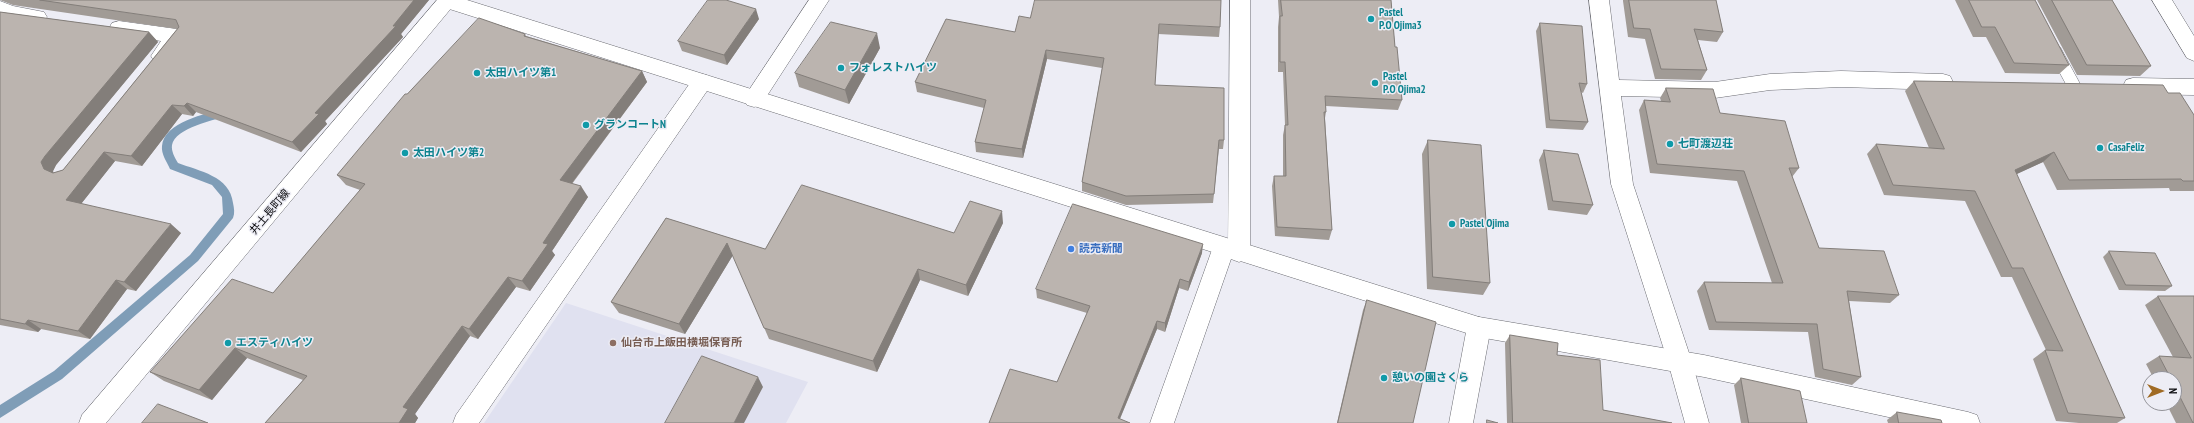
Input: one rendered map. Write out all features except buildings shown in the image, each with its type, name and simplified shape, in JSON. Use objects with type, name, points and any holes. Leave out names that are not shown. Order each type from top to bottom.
[{"type":"street","points":[[754,99],[819,0]]},
{"type":"street","points":[[1162,423],[1232,249],[1240,0]]},
{"type":"street","points":[[1599,0],[1622,184],[1680,362],[1697,423]]},
{"type":"street","points":[[2162,0],[2194,53]]},
{"type":"street","points":[[448,1],[1479,327],[1680,362],[1968,423]]},
{"type":"street","name":"井土長町線","points":[[91,423],[448,1]]},
{"type":"street","points":[[3,15],[54,20]]},
{"type":"street","points":[[100,26],[177,36],[148,72]]},
{"type":"street","points":[[1609,88],[1715,90],[1770,82],[1841,79],[1964,82]]},
{"type":"street","points":[[465,423],[702,82]]},
{"type":"street","points":[[2050,84],[2194,87]]},
{"type":"street","points":[[1461,423],[1479,327]]},
{"type":"lane","points":[[2051,42],[2073,84]]},
{"type":"shaded area","name":"仙台市上飯田横堀保育所","points":[[566,303],[808,382],[786,423],[484,423]]},
{"type":"waterway","points":[[0,412],[58,375],[194,258],[229,215],[227,196],[216,182],[174,166],[167,150],[169,138],[174,133],[200,120],[225,112]]},
{"type":"place","name":"Pastel P.O Ojima3","points":[[1371,19]]},
{"type":"place","name":"フォレストハイツ","points":[[841,68]]},
{"type":"place","name":"太田ハイツ第1","points":[[477,73]]},
{"type":"place","name":"Pastel P.O Ojima2","points":[[1375,83]]},
{"type":"place","name":"グランコートN","points":[[586,125]]},
{"type":"place","name":"七町渡辺荘","points":[[1670,144]]},
{"type":"place","name":"CasaFeliz","points":[[2100,148]]},
{"type":"place","name":"太田ハイツ第2","points":[[405,153]]},
{"type":"place","name":"Pastel Ojima","points":[[1452,224]]},
{"type":"place","name":"読売新聞","points":[[1071,249]]},
{"type":"place","name":"エスティハイツ","points":[[228,343]]},
{"type":"place","name":"仙台市上飯田横堀保育所","points":[[613,343]]},
{"type":"place","name":"憩いの園さくら","points":[[1384,378]]}]
